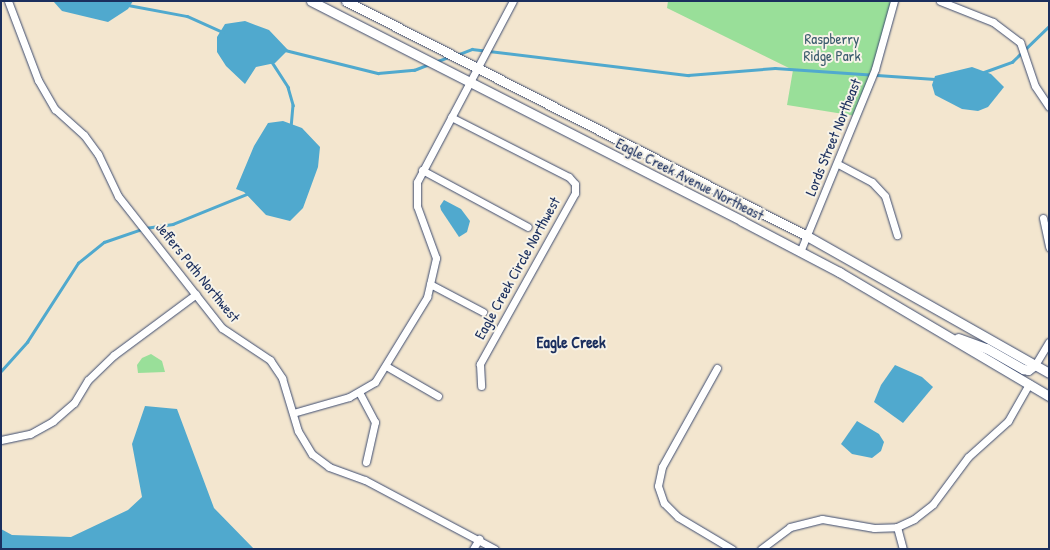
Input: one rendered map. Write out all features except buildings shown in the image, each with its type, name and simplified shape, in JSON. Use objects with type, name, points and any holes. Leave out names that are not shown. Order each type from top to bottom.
[{"type":"main road","name":"Eagle Creek Avenue Northeast","points":[[311,1],[800,252],[1049,396]]},
{"type":"main road","name":"Eagle Creek Avenue Northeast","points":[[346,1],[807,236],[1049,373]]},
{"type":"main road","points":[[946,335],[975,343],[1024,369],[1028,370],[1036,366]]},
{"type":"street","name":"Jeffers Path Northwest","points":[[8,1],[38,80],[55,109],[84,135],[98,154],[118,196],[222,328],[270,360],[282,378],[298,431],[312,454],[329,467],[365,480],[495,549]]},
{"type":"street","points":[[293,413],[359,392],[376,382],[427,297],[436,258],[417,206],[416,182],[513,1]]},
{"type":"street","name":"Lords Street Northeast","points":[[800,252],[838,164],[875,69],[894,1]]},
{"type":"street","points":[[940,1],[993,22],[1020,42],[1035,86],[1049,107]]},
{"type":"street","name":"Eagle Creek Circle Northwest","points":[[451,117],[569,177],[575,184],[575,194],[480,364],[481,386]]},
{"type":"street","points":[[838,164],[872,182],[885,196],[897,235]]},
{"type":"street","points":[[422,170],[528,227]]},
{"type":"street","points":[[1043,218],[1049,247]]},
{"type":"street","points":[[430,284],[484,312]]},
{"type":"street","points":[[1,440],[30,434],[53,421],[74,403],[88,380],[114,355],[196,294]]},
{"type":"street","points":[[1036,366],[1049,342]]},
{"type":"street","points":[[386,366],[438,396]]},
{"type":"street","points":[[717,368],[662,467],[658,486],[664,503],[678,517],[732,549]]},
{"type":"street","points":[[761,549],[790,527],[822,519],[874,528],[897,527],[914,520],[933,504],[953,474],[1008,421],[1029,384]]},
{"type":"street","points":[[359,392],[375,422],[366,462]]},
{"type":"street","points":[[897,527],[903,549]]},
{"type":"street","points":[[473,549],[479,539]]},
{"type":"green space","name":"Raspberry Ridge Park","points":[[668,1],[894,1],[856,116],[787,105],[793,70],[667,8]]},
{"type":"green space","points":[[151,354],[162,361],[165,372],[138,373],[137,365],[142,358]]},
{"type":"water","points":[[53,1],[133,1],[128,9],[108,22],[62,11]]},
{"type":"water","points":[[245,21],[269,30],[288,50],[275,63],[256,67],[245,84],[226,66],[217,52],[217,37],[225,24]]},
{"type":"water","points":[[972,67],[991,74],[1004,87],[988,107],[978,111],[962,109],[935,95],[932,85],[935,76]]},
{"type":"water","points":[[283,121],[302,128],[320,147],[318,167],[303,208],[290,221],[266,215],[244,192],[236,189],[254,146],[268,123]]},
{"type":"water","points":[[444,200],[461,209],[470,221],[467,232],[459,237],[441,210],[440,206]]},
{"type":"water","points":[[895,365],[922,377],[933,387],[903,423],[874,402],[881,385]]},
{"type":"water","points":[[145,406],[177,409],[214,508],[254,549],[1,549],[1,529],[12,535],[71,537],[128,510],[142,497],[132,444]]},
{"type":"water","points":[[857,421],[879,434],[884,442],[881,451],[872,458],[852,454],[841,444]]},
{"type":"waterway","points":[[128,5],[187,16],[223,32]]},
{"type":"waterway","points":[[984,72],[1012,62],[1049,26]]},
{"type":"waterway","points":[[457,55],[472,49],[688,75],[775,68],[935,79]]},
{"type":"waterway","points":[[285,50],[378,73],[414,70],[430,64]]},
{"type":"waterway","points":[[435,62],[449,57]]},
{"type":"waterway","points":[[272,62],[288,87],[293,105],[291,126]]},
{"type":"waterway","points":[[1,371],[27,342],[78,263],[104,242],[145,228],[173,224],[247,194]]},
{"type":"district","name":"Eagle Creek","points":[[571,342]]}]
